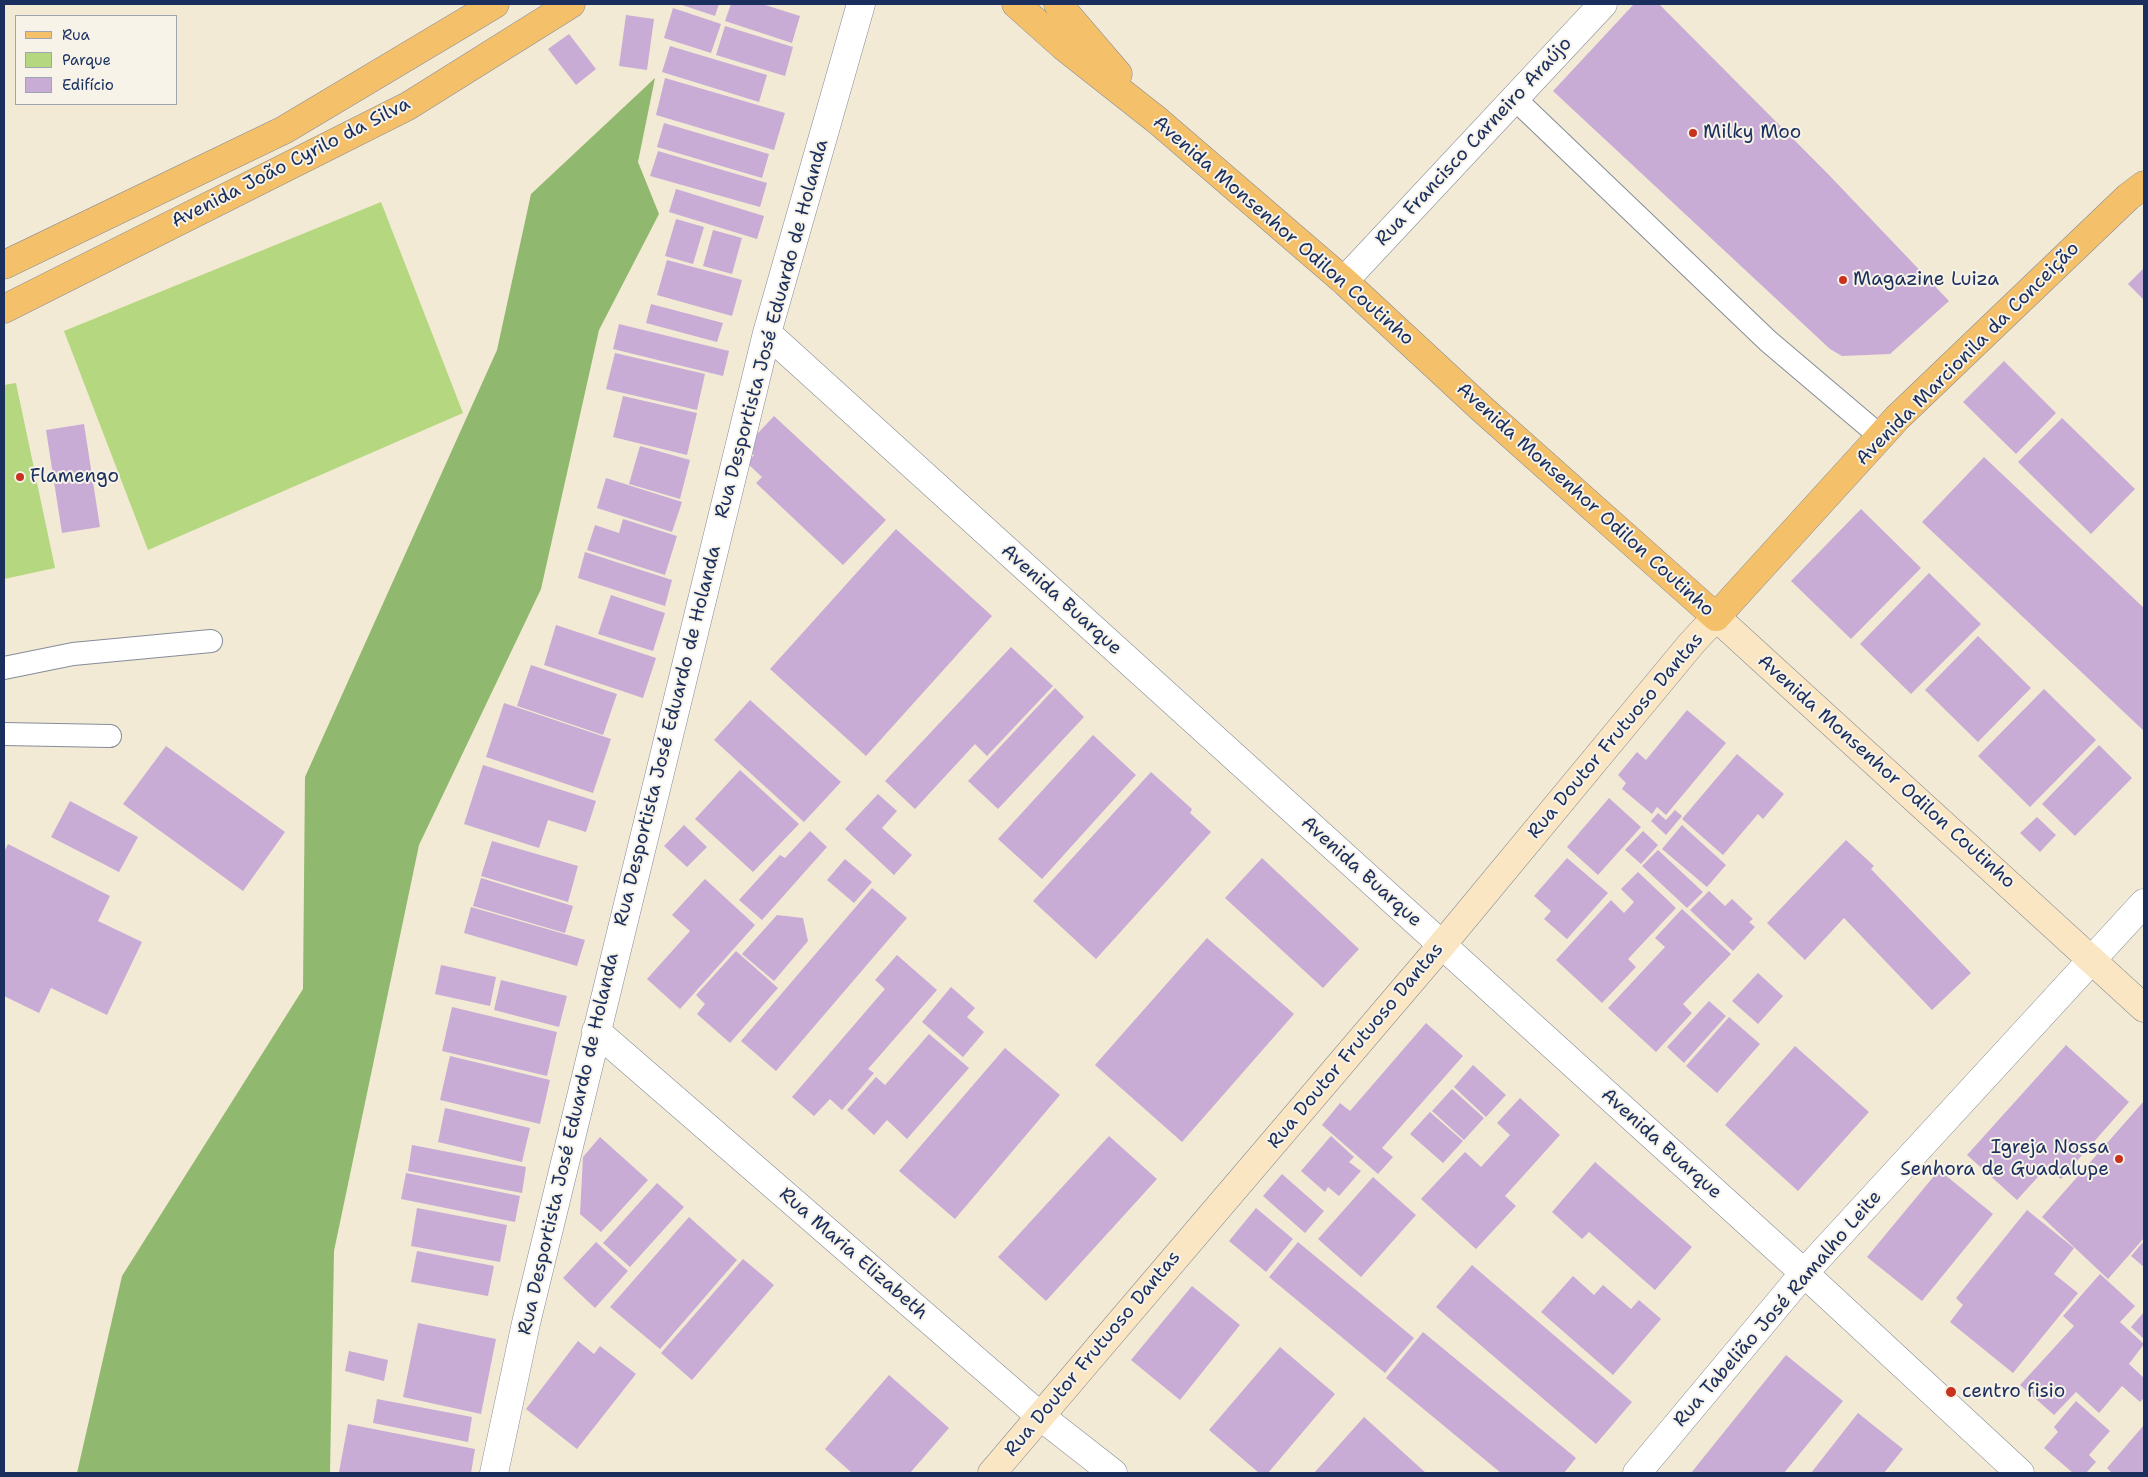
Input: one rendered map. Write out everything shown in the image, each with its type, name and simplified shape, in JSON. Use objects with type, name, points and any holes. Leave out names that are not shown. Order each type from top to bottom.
[{"type":"main road","name":"Avenida João Cyrilo da Silva","points":[[4,265],[284,130],[495,4]]},
{"type":"main road","name":"Avenida João Cyrilo da Silva","points":[[4,309],[408,106],[571,4]]},
{"type":"main road","name":"Avenida Monsenhor Odilon Coutinho","points":[[1016,4],[1063,46],[1158,121],[1344,281],[1481,408],[1716,617],[2144,1008]]},
{"type":"main road","points":[[1058,4],[1158,121]]},
{"type":"main road","name":"Avenida Marcionila da Conceição","points":[[1716,617],[1880,436],[2120,204],[2144,185]]},
{"type":"main road","name":"Rua Doutor Frutuoso Dantas","points":[[992,1473],[1442,946],[1690,644],[1716,617]]},
{"type":"street","name":"Rua Desportista José Eduardo de Holanda","points":[[494,1473],[526,1323],[767,333],[862,4]]},
{"type":"street","name":"Rua Francisco Carneiro Araújo","points":[[1344,281],[1603,4]]},
{"type":"street","name":"Avenida Buarque","points":[[767,333],[1804,1273],[2020,1473]]},
{"type":"street","name":"Rua Tabelião José Ramalho Leite","points":[[1636,1473],[1804,1273],[2144,903]]},
{"type":"street","name":"Rua Maria Elizabeth","points":[[596,1031],[1040,1416],[1113,1473]]},
{"type":"lane","points":[[1514,98],[1768,341],[1880,436]]},
{"type":"lane","points":[[4,668],[73,654],[211,641]]},
{"type":"lane","points":[[4,734],[110,736]]},
{"type":"green space","points":[[655,78],[638,162],[659,214],[599,330],[541,589],[419,845],[334,1251],[330,1473],[77,1473],[122,1276],[303,989],[305,777],[497,350],[531,194]]},
{"type":"green space","points":[[381,202],[463,413],[148,550],[64,331]]},
{"type":"green space","name":"Flamengo","points":[[16,383],[55,568],[4,579],[4,385]]},
{"type":"building","points":[[679,4],[719,4],[715,16]]},
{"type":"building","points":[[731,4],[762,4],[800,16],[792,43],[725,21]]},
{"type":"building","name":"Milky Moo","points":[[1634,4],[1659,4],[1829,175],[1949,301],[1890,354],[1842,356],[1830,349],[1553,91]]},
{"type":"building","points":[[673,8],[721,24],[711,53],[664,38]]},
{"type":"building","points":[[626,15],[654,19],[647,70],[619,66]]},
{"type":"building","points":[[725,26],[793,47],[785,76],[716,55]]},
{"type":"building","points":[[569,34],[596,69],[576,85],[548,49]]},
{"type":"building","points":[[670,46],[767,75],[759,102],[662,72]]},
{"type":"building","points":[[665,78],[785,113],[774,150],[656,115]]},
{"type":"building","points":[[664,123],[769,154],[762,178],[657,147]]},
{"type":"building","points":[[658,151],[767,183],[760,207],[650,176]]},
{"type":"building","points":[[676,189],[764,216],[757,239],[669,212]]},
{"type":"building","points":[[676,219],[704,227],[693,264],[665,256]]},
{"type":"building","points":[[713,230],[742,238],[732,274],[703,266]]},
{"type":"building","points":[[667,260],[742,280],[732,316],[657,295]]},
{"type":"building","points":[[2144,268],[2144,300],[2128,284]]},
{"type":"building","points":[[651,304],[723,323],[717,342],[646,323]]},
{"type":"building","points":[[619,324],[729,351],[723,376],[613,349]]},
{"type":"building","points":[[615,353],[705,374],[697,410],[606,389]]},
{"type":"building","points":[[2004,361],[2056,413],[2016,454],[1963,402]]},
{"type":"building","points":[[623,396],[697,413],[687,455],[613,437]]},
{"type":"building","points":[[774,416],[886,520],[843,565],[756,483],[762,477],[747,463],[754,455],[745,447]]},
{"type":"building","points":[[2062,418],[2135,489],[2091,534],[2018,462]]},
{"type":"building","points":[[84,424],[100,527],[62,533],[46,430]]},
{"type":"building","points":[[640,446],[690,460],[680,499],[629,484]]},
{"type":"building","points":[[1984,457],[2144,608],[2144,731],[1922,522]]},
{"type":"building","points":[[606,478],[682,502],[672,532],[597,508]]},
{"type":"building","points":[[1861,509],[1921,568],[1851,639],[1791,581]]},
{"type":"building","points":[[623,519],[677,536],[665,575],[587,550],[595,525],[619,533]]},
{"type":"building","points":[[896,529],[992,616],[866,756],[770,669]]},
{"type":"building","points":[[585,552],[672,580],[665,606],[578,578]]},
{"type":"building","points":[[1929,573],[1981,624],[1911,694],[1860,644]]},
{"type":"building","points":[[611,595],[665,613],[653,651],[598,634]]},
{"type":"building","points":[[556,625],[656,658],[643,698],[544,665]]},
{"type":"building","points":[[1978,636],[2031,688],[1978,742],[1925,690]]},
{"type":"building","points":[[1011,647],[1053,686],[987,756],[975,744],[915,809],[885,781]]},
{"type":"building","points":[[531,665],[617,694],[603,735],[517,706]]},
{"type":"building","points":[[1055,688],[1084,717],[998,809],[968,781]]},
{"type":"building","points":[[2044,689],[2096,740],[2030,807],[1978,756]]},
{"type":"building","points":[[750,700],[841,782],[804,822],[714,740]]},
{"type":"building","points":[[504,703],[611,739],[593,793],[486,757]]},
{"type":"building","points":[[1687,710],[1726,743],[1666,815],[1657,807],[1652,814],[1622,789],[1626,783],[1618,775],[1637,752],[1646,760]]},
{"type":"building","points":[[1093,735],[1136,775],[1042,879],[998,839]]},
{"type":"building","points":[[2099,745],[2132,778],[2075,836],[2042,804]]},
{"type":"building","points":[[166,746],[285,832],[243,891],[123,804]]},
{"type":"building","points":[[1737,754],[1784,794],[1763,819],[1758,814],[1723,855],[1682,819]]},
{"type":"building","points":[[483,765],[596,801],[586,832],[548,820],[539,848],[464,824]]},
{"type":"building","points":[[740,770],[799,824],[753,872],[695,819]]},
{"type":"building","points":[[1151,772],[1192,809],[1190,813],[1211,832],[1096,959],[1033,901]]},
{"type":"building","points":[[878,794],[897,811],[882,828],[912,855],[894,875],[845,829]]},
{"type":"building","points":[[1609,798],[1641,827],[1598,875],[1567,847]]},
{"type":"building","points":[[70,801],[138,837],[119,872],[51,837]]},
{"type":"building","points":[[1675,810],[1682,816],[1666,835],[1651,821],[1658,813],[1666,820]]},
{"type":"building","points":[[2037,817],[2056,835],[2040,852],[2020,833]]},
{"type":"building","points":[[684,825],[707,847],[687,867],[664,846]]},
{"type":"building","points":[[1682,825],[1726,865],[1707,887],[1662,849]]},
{"type":"building","points":[[810,831],[827,847],[762,920],[739,900],[780,855],[785,858]]},
{"type":"building","points":[[1643,831],[1658,845],[1641,864],[1625,850]]},
{"type":"building","points":[[1846,840],[1874,866],[1871,869],[1971,973],[1932,1010],[1844,918],[1805,960],[1767,923]]},
{"type":"building","points":[[492,841],[578,866],[568,902],[481,876]]},
{"type":"building","points":[[8,844],[110,896],[98,921],[142,942],[107,1015],[51,988],[39,1013],[4,996],[4,852]]},
{"type":"building","points":[[1658,850],[1703,892],[1687,908],[1642,866]]},
{"type":"building","points":[[1262,858],[1359,949],[1323,988],[1225,898]]},
{"type":"building","points":[[1567,858],[1608,893],[1567,939],[1544,919],[1551,911],[1534,896]]},
{"type":"building","points":[[845,859],[872,882],[854,903],[827,880]]},
{"type":"building","points":[[1638,872],[1676,908],[1628,959],[1636,967],[1602,1003],[1556,960],[1611,900],[1624,913],[1634,902],[1621,889]]},
{"type":"building","points":[[481,878],[573,906],[565,933],[473,906]]},
{"type":"building","points":[[705,879],[755,925],[680,1009],[647,979],[690,931],[672,915]]},
{"type":"building","points":[[872,888],[907,918],[776,1071],[741,1041]]},
{"type":"building","points":[[1709,891],[1725,906],[1732,899],[1753,919],[1749,922],[1755,927],[1733,951],[1690,910]]},
{"type":"building","points":[[471,907],[585,940],[577,966],[464,933]]},
{"type":"building","points":[[1682,909],[1731,954],[1683,1004],[1692,1013],[1656,1052],[1608,1008],[1665,947],[1655,938]]},
{"type":"building","points":[[777,915],[803,918],[808,941],[774,981],[742,954]]},
{"type":"building","points":[[1207,938],[1294,1014],[1182,1142],[1095,1065]]},
{"type":"building","points":[[736,951],[778,988],[730,1043],[697,1014],[705,1004],[696,995]]},
{"type":"building","points":[[897,955],[937,990],[868,1069],[874,1073],[842,1110],[830,1099],[814,1116],[792,1097],[885,989],[875,980]]},
{"type":"building","points":[[441,965],[496,977],[490,1006],[435,994]]},
{"type":"building","points":[[1758,973],[1783,996],[1758,1024],[1732,1001]]},
{"type":"building","points":[[501,980],[567,996],[559,1027],[494,1010]]},
{"type":"building","points":[[951,987],[975,1008],[967,1017],[984,1032],[963,1057],[922,1022]]},
{"type":"building","points":[[1709,1001],[1726,1016],[1684,1063],[1667,1047]]},
{"type":"building","points":[[452,1007],[557,1032],[547,1076],[442,1051]]},
{"type":"building","points":[[1729,1017],[1760,1044],[1717,1093],[1686,1066]]},
{"type":"building","points":[[1426,1023],[1463,1056],[1382,1148],[1393,1157],[1378,1174],[1322,1125],[1340,1103],[1350,1111]]},
{"type":"building","points":[[929,1034],[969,1068],[907,1139],[887,1120],[874,1135],[847,1110],[876,1077],[885,1085]]},
{"type":"building","points":[[2066,1045],[2129,1102],[2061,1179],[2047,1167],[2017,1200],[1967,1155]]},
{"type":"building","points":[[1795,1046],[1869,1112],[1798,1191],[1725,1125]]},
{"type":"building","points":[[1005,1048],[1060,1095],[955,1219],[899,1171]]},
{"type":"building","points":[[450,1056],[550,1080],[540,1124],[440,1100]]},
{"type":"building","points":[[1473,1065],[1506,1095],[1486,1117],[1454,1087]]},
{"type":"building","points":[[1452,1089],[1484,1118],[1464,1140],[1432,1111]]},
{"type":"building","points":[[1520,1098],[1560,1135],[1505,1196],[1516,1206],[1476,1249],[1421,1199],[1465,1152],[1481,1167],[1510,1135],[1497,1123]]},
{"type":"building","name":"Igreja Nossa Senhora de Guadalupe","points":[[2144,1101],[2144,1238],[2108,1279],[2042,1217]]},
{"type":"building","points":[[445,1108],[530,1128],[522,1162],[438,1142]]},
{"type":"building","points":[[1430,1112],[1463,1141],[1443,1163],[1410,1134]]},
{"type":"building","points":[[1109,1136],[1157,1179],[1046,1301],[998,1257]]},
{"type":"building","points":[[1331,1136],[1354,1157],[1349,1162],[1361,1171],[1339,1196],[1328,1187],[1325,1192],[1301,1171]]},
{"type":"building","points":[[600,1137],[648,1180],[601,1232],[580,1214],[583,1157]]},
{"type":"building","points":[[412,1145],[526,1167],[522,1193],[408,1171]]},
{"type":"building","points":[[1595,1162],[1692,1247],[1655,1290],[1589,1232],[1582,1239],[1552,1212]]},
{"type":"building","points":[[1939,1170],[1993,1214],[1922,1301],[1867,1257]]},
{"type":"building","points":[[406,1173],[520,1196],[515,1222],[401,1199]]},
{"type":"building","points":[[1282,1174],[1324,1211],[1305,1233],[1263,1196]]},
{"type":"building","points":[[1373,1177],[1416,1215],[1361,1277],[1318,1239]]},
{"type":"building","points":[[657,1183],[684,1207],[630,1267],[603,1243]]},
{"type":"building","points":[[417,1208],[507,1225],[500,1262],[411,1246]]},
{"type":"building","points":[[1256,1208],[1293,1239],[1266,1272],[1229,1241]]},
{"type":"building","points":[[2027,1210],[2074,1248],[2054,1274],[2078,1293],[2013,1373],[1950,1322],[1963,1305],[1956,1298]]},
{"type":"building","points":[[689,1217],[737,1260],[660,1349],[610,1307]]},
{"type":"building","points":[[2144,1241],[2144,1267],[2131,1256]]},
{"type":"building","points":[[596,1242],[628,1271],[595,1308],[563,1278]]},
{"type":"building","points":[[1298,1242],[1414,1338],[1385,1373],[1269,1277]]},
{"type":"building","points":[[417,1251],[494,1266],[488,1296],[411,1282]]},
{"type":"building","points":[[743,1259],[774,1285],[692,1380],[661,1353]]},
{"type":"building","points":[[1472,1265],[1632,1402],[1596,1444],[1436,1307]]},
{"type":"building","points":[[2100,1274],[2135,1306],[2120,1322],[2144,1344],[2129,1364],[2144,1378],[2144,1398],[2140,1402],[2122,1386],[2099,1413],[2076,1392],[2054,1415],[2020,1385],[2074,1326],[2063,1316]]},
{"type":"building","points":[[1573,1276],[1594,1295],[1603,1285],[1631,1309],[1639,1300],[1661,1319],[1613,1375],[1541,1312]]},
{"type":"building","points":[[1192,1286],[1240,1325],[1180,1400],[1131,1360]]},
{"type":"building","points":[[2144,1312],[2144,1339],[2131,1327]]},
{"type":"building","points":[[418,1323],[496,1339],[481,1414],[403,1397]]},
{"type":"building","points":[[1423,1332],[1576,1458],[1564,1473],[1501,1473],[1386,1378]]},
{"type":"building","points":[[578,1341],[594,1354],[600,1346],[636,1374],[577,1449],[526,1409]]},
{"type":"building","points":[[1280,1347],[1335,1394],[1268,1473],[1259,1473],[1209,1430]]},
{"type":"building","points":[[349,1351],[388,1360],[384,1381],[345,1371]]},
{"type":"building","points":[[1786,1355],[1843,1401],[1784,1473],[1691,1473]]},
{"type":"building","points":[[889,1375],[949,1428],[910,1473],[852,1473],[825,1449]]},
{"type":"building","points":[[377,1399],[472,1417],[468,1442],[373,1423]]},
{"type":"building","points":[[2076,1401],[2110,1431],[2089,1455],[2096,1462],[2086,1473],[2073,1473],[2044,1448],[2058,1432],[2054,1427]]},
{"type":"building","points":[[1858,1413],[1903,1449],[1884,1473],[1811,1473]]},
{"type":"building","points":[[1364,1417],[1426,1473],[1314,1473]]},
{"type":"building","points":[[348,1424],[475,1449],[471,1473],[339,1472]]},
{"type":"building","points":[[2144,1425],[2144,1473],[2112,1473],[2107,1468]]},
{"type":"place","name":"Milky Moo","points":[[1693,133]]},
{"type":"place","name":"Magazine Luiza","points":[[1843,280]]},
{"type":"place","name":"Flamengo","points":[[20,477]]},
{"type":"place","name":"Igreja Nossa Senhora de Guadalupe","points":[[2119,1159]]},
{"type":"place","name":"centro fisio","points":[[1951,1392]]}]
